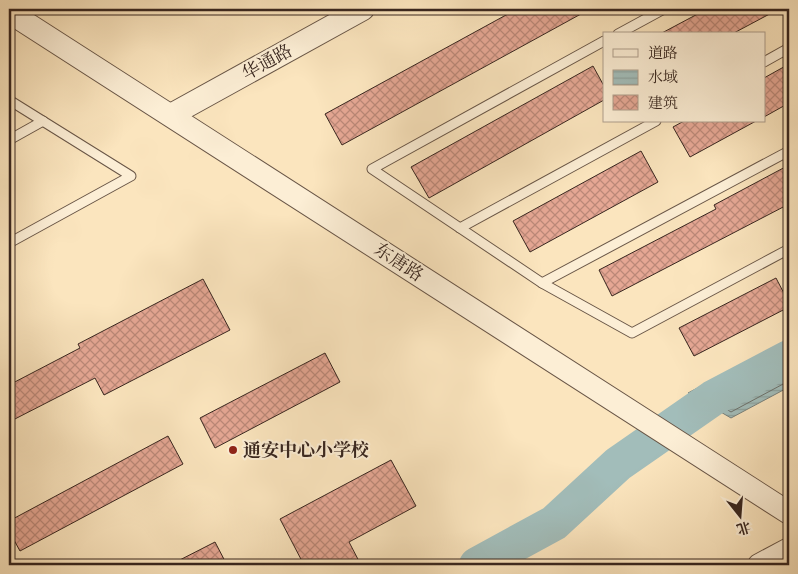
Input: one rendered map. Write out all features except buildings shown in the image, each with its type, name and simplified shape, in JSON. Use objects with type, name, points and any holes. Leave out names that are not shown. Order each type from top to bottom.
[{"type":"street","name":"华通路","points":[[171,115],[363,9]]},
{"type":"street","name":"东唐路","points":[[9,12],[789,513]]},
{"type":"street","points":[[759,565],[789,549]]},
{"type":"lane","points":[[622,32],[664,9]]},
{"type":"lane","points":[[603,42],[372,169],[542,283],[632,333],[789,249]]},
{"type":"lane","points":[[766,61],[789,48]]},
{"type":"lane","points":[[9,100],[131,176],[9,243]]},
{"type":"lane","points":[[9,140],[42,121]]},
{"type":"lane","points":[[460,228],[654,122]]},
{"type":"lane","points":[[542,283],[789,151]]},
{"type":"water","points":[[789,339],[789,387],[731,418],[688,393]]},
{"type":"waterway","points":[[477,565],[554,523],[618,464],[713,398],[789,358]]},
{"type":"place","name":"通安中心小学校","points":[[233,450]]}]
